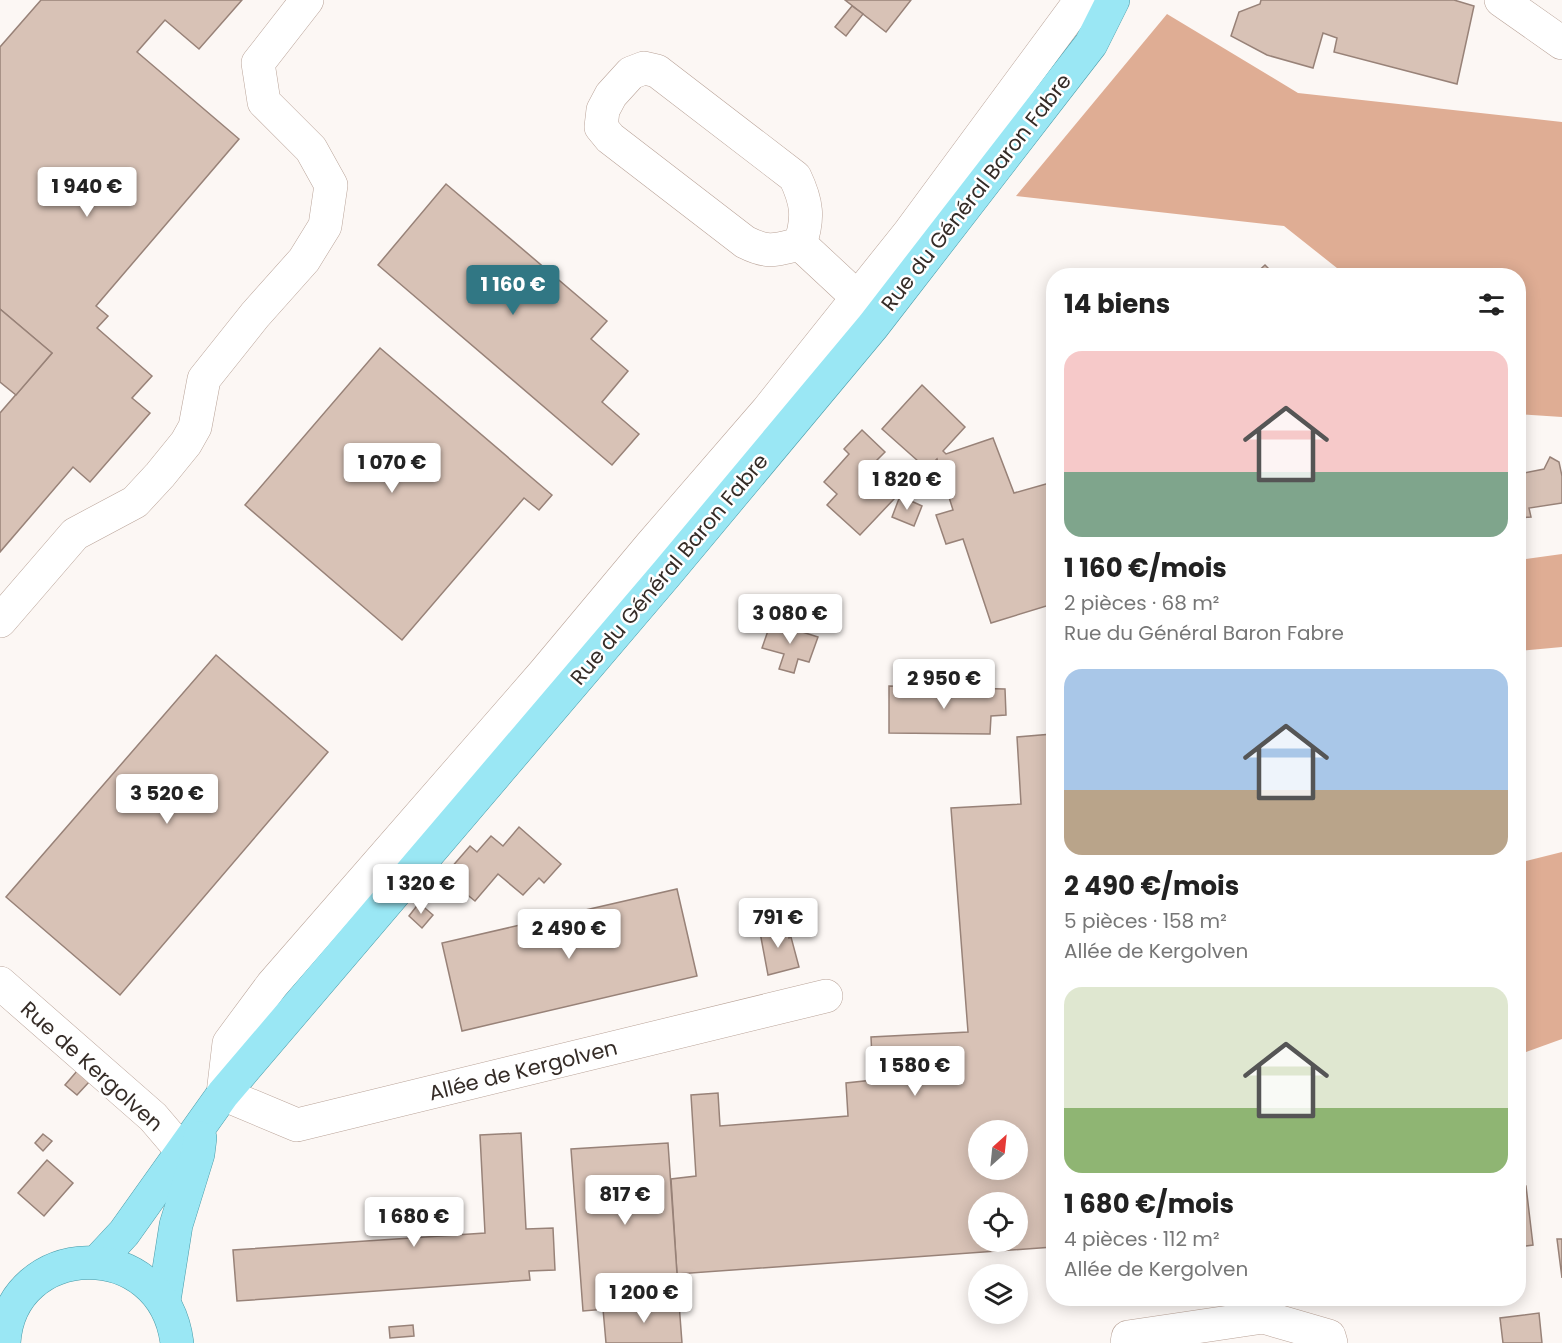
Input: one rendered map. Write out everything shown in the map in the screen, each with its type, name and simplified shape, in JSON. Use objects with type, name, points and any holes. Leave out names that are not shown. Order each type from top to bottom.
[{"type":"main road","name":"Rue du Général Baron Fabre","points":[[97,1262],[124,1233],[223,1094],[667,573],[873,326],[1091,44],[1113,0]]},
{"type":"main road","name":"Rue du Général Baron Fabre","points":[[164,1301],[176,1225],[198,1154],[203,1121]]},
{"type":"main road","points":[[3,1337],[13,1307],[28,1287],[48,1272],[72,1263],[97,1262],[123,1268],[146,1281],[164,1301],[175,1325],[177,1343]]},
{"type":"street","points":[[0,621],[75,534],[135,502],[160,475],[186,443],[195,427],[204,380],[249,323],[304,260],[325,226],[331,185],[311,149],[264,102],[258,63],[307,0]]},
{"type":"street","points":[[223,1094],[229,1044],[272,986],[544,673],[767,411],[858,298],[988,128],[1081,0]]},
{"type":"street","points":[[1501,0],[1562,43]]},
{"type":"street","points":[[644,68],[657,71],[795,177],[805,198],[806,227],[800,244],[777,250],[762,250],[745,242],[610,138],[601,127],[603,110],[611,94],[631,73],[644,68]]},
{"type":"street","points":[[800,244],[858,298]]},
{"type":"street","name":"Rue de Kergolven","points":[[0,983],[153,1117],[182,1151]]},
{"type":"street","name":"Allée de Kergolven","points":[[223,1094],[297,1125],[826,996]]},
{"type":"street","points":[[1127,1343],[1128,1338],[1263,1317],[1329,1336],[1331,1343]]},
{"type":"shaded area","points":[[1167,14],[1298,93],[1562,122],[1562,417],[1526,415],[1526,268],[1337,268],[1284,226],[1016,196]]},
{"type":"shaded area","points":[[1562,554],[1562,647],[1526,650],[1526,559]]},
{"type":"shaded area","points":[[1562,852],[1562,1039],[1526,1052],[1526,861]]},
{"type":"building","points":[[41,0],[242,0],[199,49],[165,20],[137,52],[239,139],[96,306],[108,316],[97,328],[152,376],[132,398],[150,413],[90,482],[73,467],[0,552],[0,413],[52,353],[0,309],[0,47]]},
{"type":"building","points":[[845,0],[911,0],[886,32]]},
{"type":"building","points":[[1261,0],[1454,0],[1474,6],[1457,84],[1334,52],[1337,38],[1323,33],[1313,68],[1267,55],[1231,36],[1239,12],[1260,4]]},
{"type":"building","points":[[852,6],[863,14],[846,36],[835,27]]},
{"type":"building","points":[[446,184],[607,321],[591,339],[628,371],[602,402],[639,434],[612,465],[378,265]]},
{"type":"building","points":[[0,309],[52,353],[16,395],[0,382]]},
{"type":"building","points":[[380,348],[552,495],[539,510],[524,498],[402,640],[245,505]]},
{"type":"building","points":[[922,385],[965,427],[943,451],[946,454],[993,438],[1014,493],[1046,484],[1046,606],[991,623],[963,539],[946,544],[936,515],[953,510],[937,459],[927,469],[882,429]]},
{"type":"building","points":[[862,430],[885,452],[875,462],[881,468],[871,478],[894,499],[860,535],[827,505],[837,494],[824,482],[849,454],[844,449]]},
{"type":"building","points":[[1550,457],[1559,462],[1562,476],[1562,503],[1529,508],[1531,517],[1526,517],[1526,473],[1544,469]]},
{"type":"building","points":[[900,496],[922,506],[914,526],[892,517]]},
{"type":"building","points":[[771,622],[818,637],[809,662],[798,659],[794,673],[779,669],[784,654],[762,648]]},
{"type":"building","points":[[216,655],[328,752],[120,995],[6,897]]},
{"type":"building","points":[[889,686],[1005,689],[1006,715],[991,716],[990,734],[889,733]]},
{"type":"building","points":[[1046,735],[1046,1248],[1028,1249],[1028,1192],[968,1192],[968,1252],[983,1252],[677,1274],[671,1179],[696,1176],[691,1095],[718,1093],[720,1126],[848,1116],[846,1083],[873,1080],[871,1037],[968,1032],[951,808],[1021,804],[1017,737]]},
{"type":"building","points":[[519,827],[561,864],[544,883],[539,878],[523,895],[498,874],[475,901],[444,876],[470,846],[477,852],[491,836],[503,846]]},
{"type":"building","points":[[677,889],[697,976],[462,1031],[442,943]]},
{"type":"building","points":[[419,903],[433,915],[422,928],[409,916]]},
{"type":"building","points":[[785,922],[799,967],[768,975],[759,927]]},
{"type":"building","points":[[77,1071],[89,1082],[77,1095],[65,1085]]},
{"type":"building","points":[[521,1133],[526,1229],[553,1228],[555,1270],[529,1271],[530,1280],[237,1301],[233,1250],[485,1233],[480,1135]]},
{"type":"building","points":[[43,1134],[52,1141],[43,1151],[35,1143]]},
{"type":"building","points":[[668,1143],[679,1303],[583,1311],[571,1149]]},
{"type":"building","points":[[47,1160],[73,1183],[44,1216],[18,1193]]},
{"type":"building","points":[[1526,1186],[1533,1245],[1526,1246]]},
{"type":"building","points":[[1557,1239],[1562,1239],[1562,1278]]},
{"type":"building","points":[[679,1303],[682,1343],[606,1343],[603,1309]]},
{"type":"building","points":[[1539,1313],[1542,1343],[1503,1343],[1500,1318]]},
{"type":"building","points":[[413,1325],[414,1336],[390,1338],[389,1327]]}]
